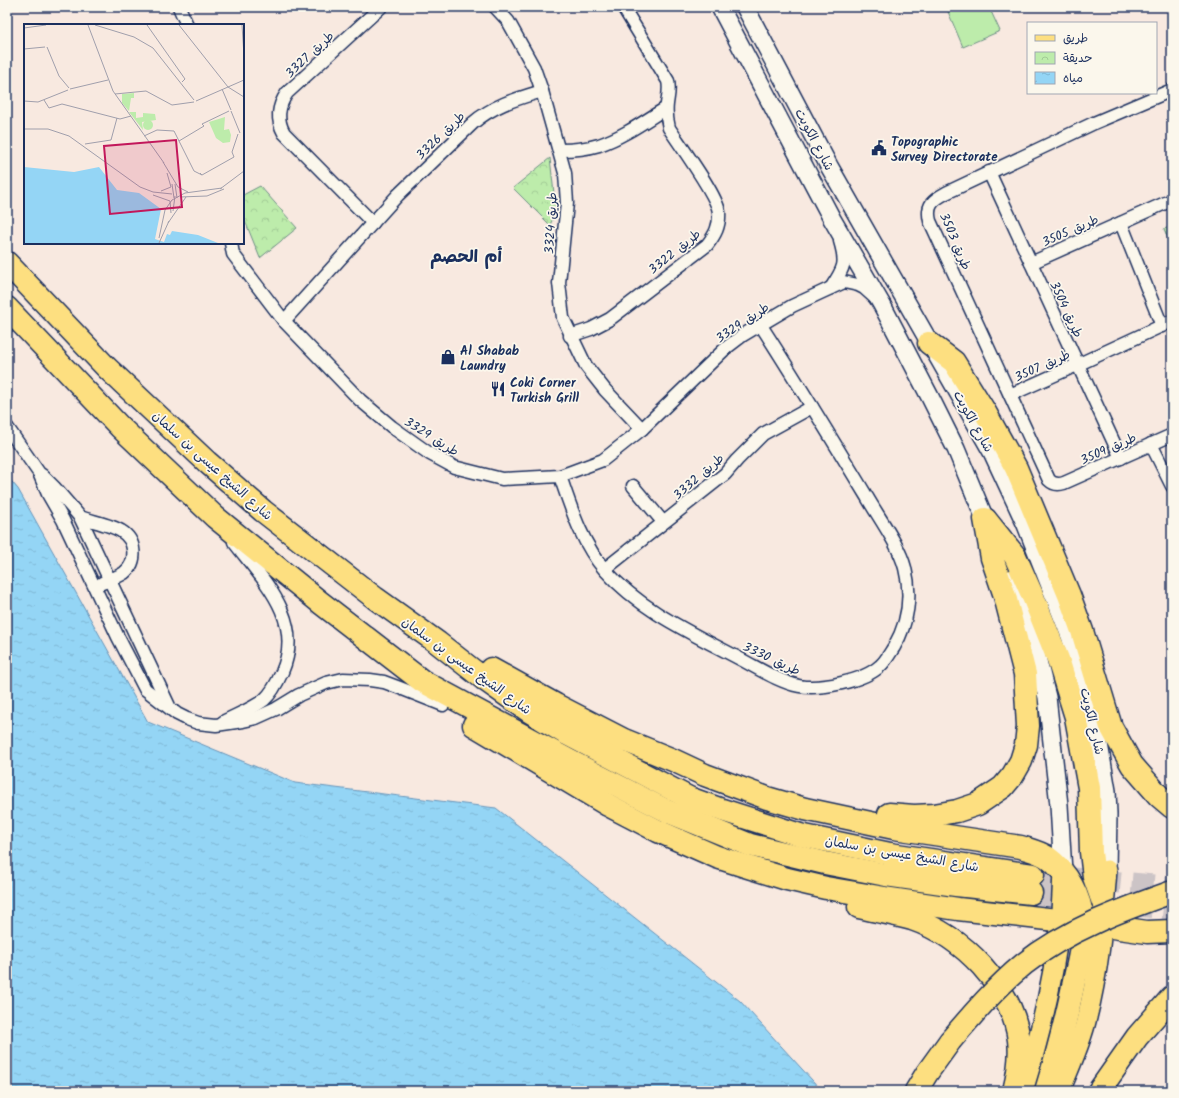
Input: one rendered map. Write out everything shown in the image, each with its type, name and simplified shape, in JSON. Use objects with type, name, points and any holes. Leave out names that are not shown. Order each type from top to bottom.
[{"type":"highway","name":"شارع الشيخ عيسى بن سلمان","points":[[7,263],[107,368],[207,462],[263,511],[375,598],[438,643],[484,679],[530,711],[567,734],[689,798],[722,810],[800,835],[1032,884],[956,885],[886,875],[750,845],[669,812],[556,754],[422,680],[321,603],[215,517],[120,427],[7,308]]},
{"type":"highway","points":[[929,343],[954,362],[985,412],[1016,468],[1069,595],[1082,631],[1111,727],[1132,765],[1159,796],[1172,807]]},
{"type":"highway","points":[[730,785],[818,804],[914,816],[934,815],[957,811],[978,804],[1003,787],[1013,775],[1021,761],[1026,745],[1028,726],[1027,702],[1025,674],[1006,596],[992,558],[986,519]]},
{"type":"highway","points":[[986,519],[1018,563],[1058,659],[1076,717],[1089,788],[1092,865],[1098,913]]},
{"type":"highway","points":[[438,643],[484,665],[556,705],[624,740],[730,785],[767,798],[844,818],[894,828],[1021,847],[1046,857],[1063,872],[1098,913],[1147,932],[1172,931]]},
{"type":"highway","points":[[422,680],[443,705],[512,749],[608,805],[664,834],[717,857],[793,880],[877,896],[958,909],[1060,920],[1098,913]]},
{"type":"highway","points":[[745,866],[785,884],[811,892],[824,898],[912,920],[940,932],[957,943],[976,959],[991,977],[1004,998],[1012,1015],[1019,1038],[1020,1054],[1014,1091]]},
{"type":"highway","points":[[1046,1091],[1067,1016],[1081,949],[1098,913],[1107,870]]},
{"type":"highway","points":[[916,1091],[932,1066],[972,1015],[1024,964],[1054,944],[1079,930],[1114,914],[1172,892]]},
{"type":"highway","points":[[1099,1091],[1138,1038],[1172,997]]},
{"type":"main road","name":"شارع الكويت","points":[[720,7],[832,219],[882,305],[956,449],[986,519],[1032,637],[1047,697],[1058,792],[1063,872]]},
{"type":"main road","name":"شارع الكويت","points":[[745,7],[829,166],[992,452],[1026,525],[1070,636],[1089,698],[1097,732],[1108,814],[1107,870]]},
{"type":"main road","points":[[1023,1091],[1033,1059],[1055,959],[1060,920],[1063,872]]},
{"type":"main road","points":[[1060,1091],[1085,1026],[1100,952],[1098,913]]},
{"type":"street","points":[[179,7],[187,24]]},
{"type":"street","name":"طريق 3327","points":[[373,223],[284,133],[280,127],[278,118],[279,110],[287,93],[381,7]]},
{"type":"street","name":"طريق 3324","points":[[495,7],[508,21],[534,68],[565,173],[567,203],[559,283],[563,318],[570,336],[586,366],[605,390],[642,429]]},
{"type":"street","name":"طريق 3322","points":[[570,336],[596,327],[619,313],[707,246],[714,237],[718,228],[719,211],[714,197],[669,128],[666,108],[669,91],[668,81],[623,7]]},
{"type":"street","name":"طريق 3503","points":[[1055,484],[1049,480],[930,221],[928,214],[929,209],[936,198],[989,172],[1094,123],[1172,90]]},
{"type":"street","name":"طريق 3326","points":[[284,321],[398,195],[483,114],[502,104],[542,91]]},
{"type":"street","points":[[559,150],[578,150],[599,145],[615,138],[666,108]]},
{"type":"street","name":"طريق 3504","points":[[989,172],[1121,458]]},
{"type":"street","name":"طريق 3505","points":[[1030,263],[1172,200]]},
{"type":"street","points":[[831,288],[843,269],[844,262],[832,219]]},
{"type":"street","points":[[1121,223],[1167,323]]},
{"type":"street","name":"طريق 3329","points":[[231,244],[234,254],[284,321],[360,400],[392,427],[430,454],[454,467],[502,479],[560,476],[603,460],[642,429],[726,348],[743,335],[792,306],[844,282],[858,285],[871,293],[882,305]]},
{"type":"street","name":"طريق 3507","points":[[1010,395],[1167,323]]},
{"type":"street","name":"طريق 3330","points":[[560,476],[579,528],[604,570],[628,592],[658,614],[788,683],[813,687],[829,686],[866,674],[879,667],[890,654],[900,638],[906,619],[909,600],[905,567],[898,550],[760,324]]},
{"type":"street","name":"طريق 3332","points":[[604,570],[725,474],[763,434],[812,407]]},
{"type":"street","points":[[7,427],[39,473],[48,494],[63,520],[118,637],[145,689],[170,709],[187,720],[216,725],[243,722],[276,709],[307,691],[326,683],[343,679],[384,682],[443,705]]},
{"type":"street","name":"طريق 3509","points":[[1055,484],[1064,483],[1172,435]]},
{"type":"street","points":[[1151,444],[1172,486]]},
{"type":"street","points":[[39,473],[54,487],[80,518],[170,709]]},
{"type":"street","points":[[633,486],[663,522]]},
{"type":"street","points":[[215,517],[277,599],[284,613],[288,630],[287,662],[281,676],[269,693],[256,705],[216,725]]},
{"type":"street","points":[[80,518],[121,530],[128,536],[132,545],[134,556],[132,563],[124,573],[93,586]]},
{"type":"green space","points":[[946,7],[989,7],[1000,31],[963,47]]},
{"type":"green space","points":[[550,158],[556,211],[550,225],[513,188]]},
{"type":"green space","points":[[260,186],[297,228],[260,258],[244,218],[244,194]]},
{"type":"green space","points":[[1172,226],[1172,242],[1169,241],[1164,229]]},
{"type":"water","points":[[7,476],[18,489],[148,722],[295,783],[496,808],[740,1001],[822,1091],[7,1091]]},
{"type":"tunnel","points":[[1033,875],[1172,887]]},
{"type":"tunnel","points":[[1031,893],[1082,899]]},
{"type":"tunnel","points":[[1130,905],[1172,909]]},
{"type":"place","name":"Topographic Survey Directorate","points":[[879,148]]},
{"type":"place","name":"Al Shabab Laundry","points":[[448,357]]},
{"type":"place","name":"Coki Corner Turkish Grill","points":[[498,389]]},
{"type":"district","name":"أم الحصم","points":[[466,256]]}]
